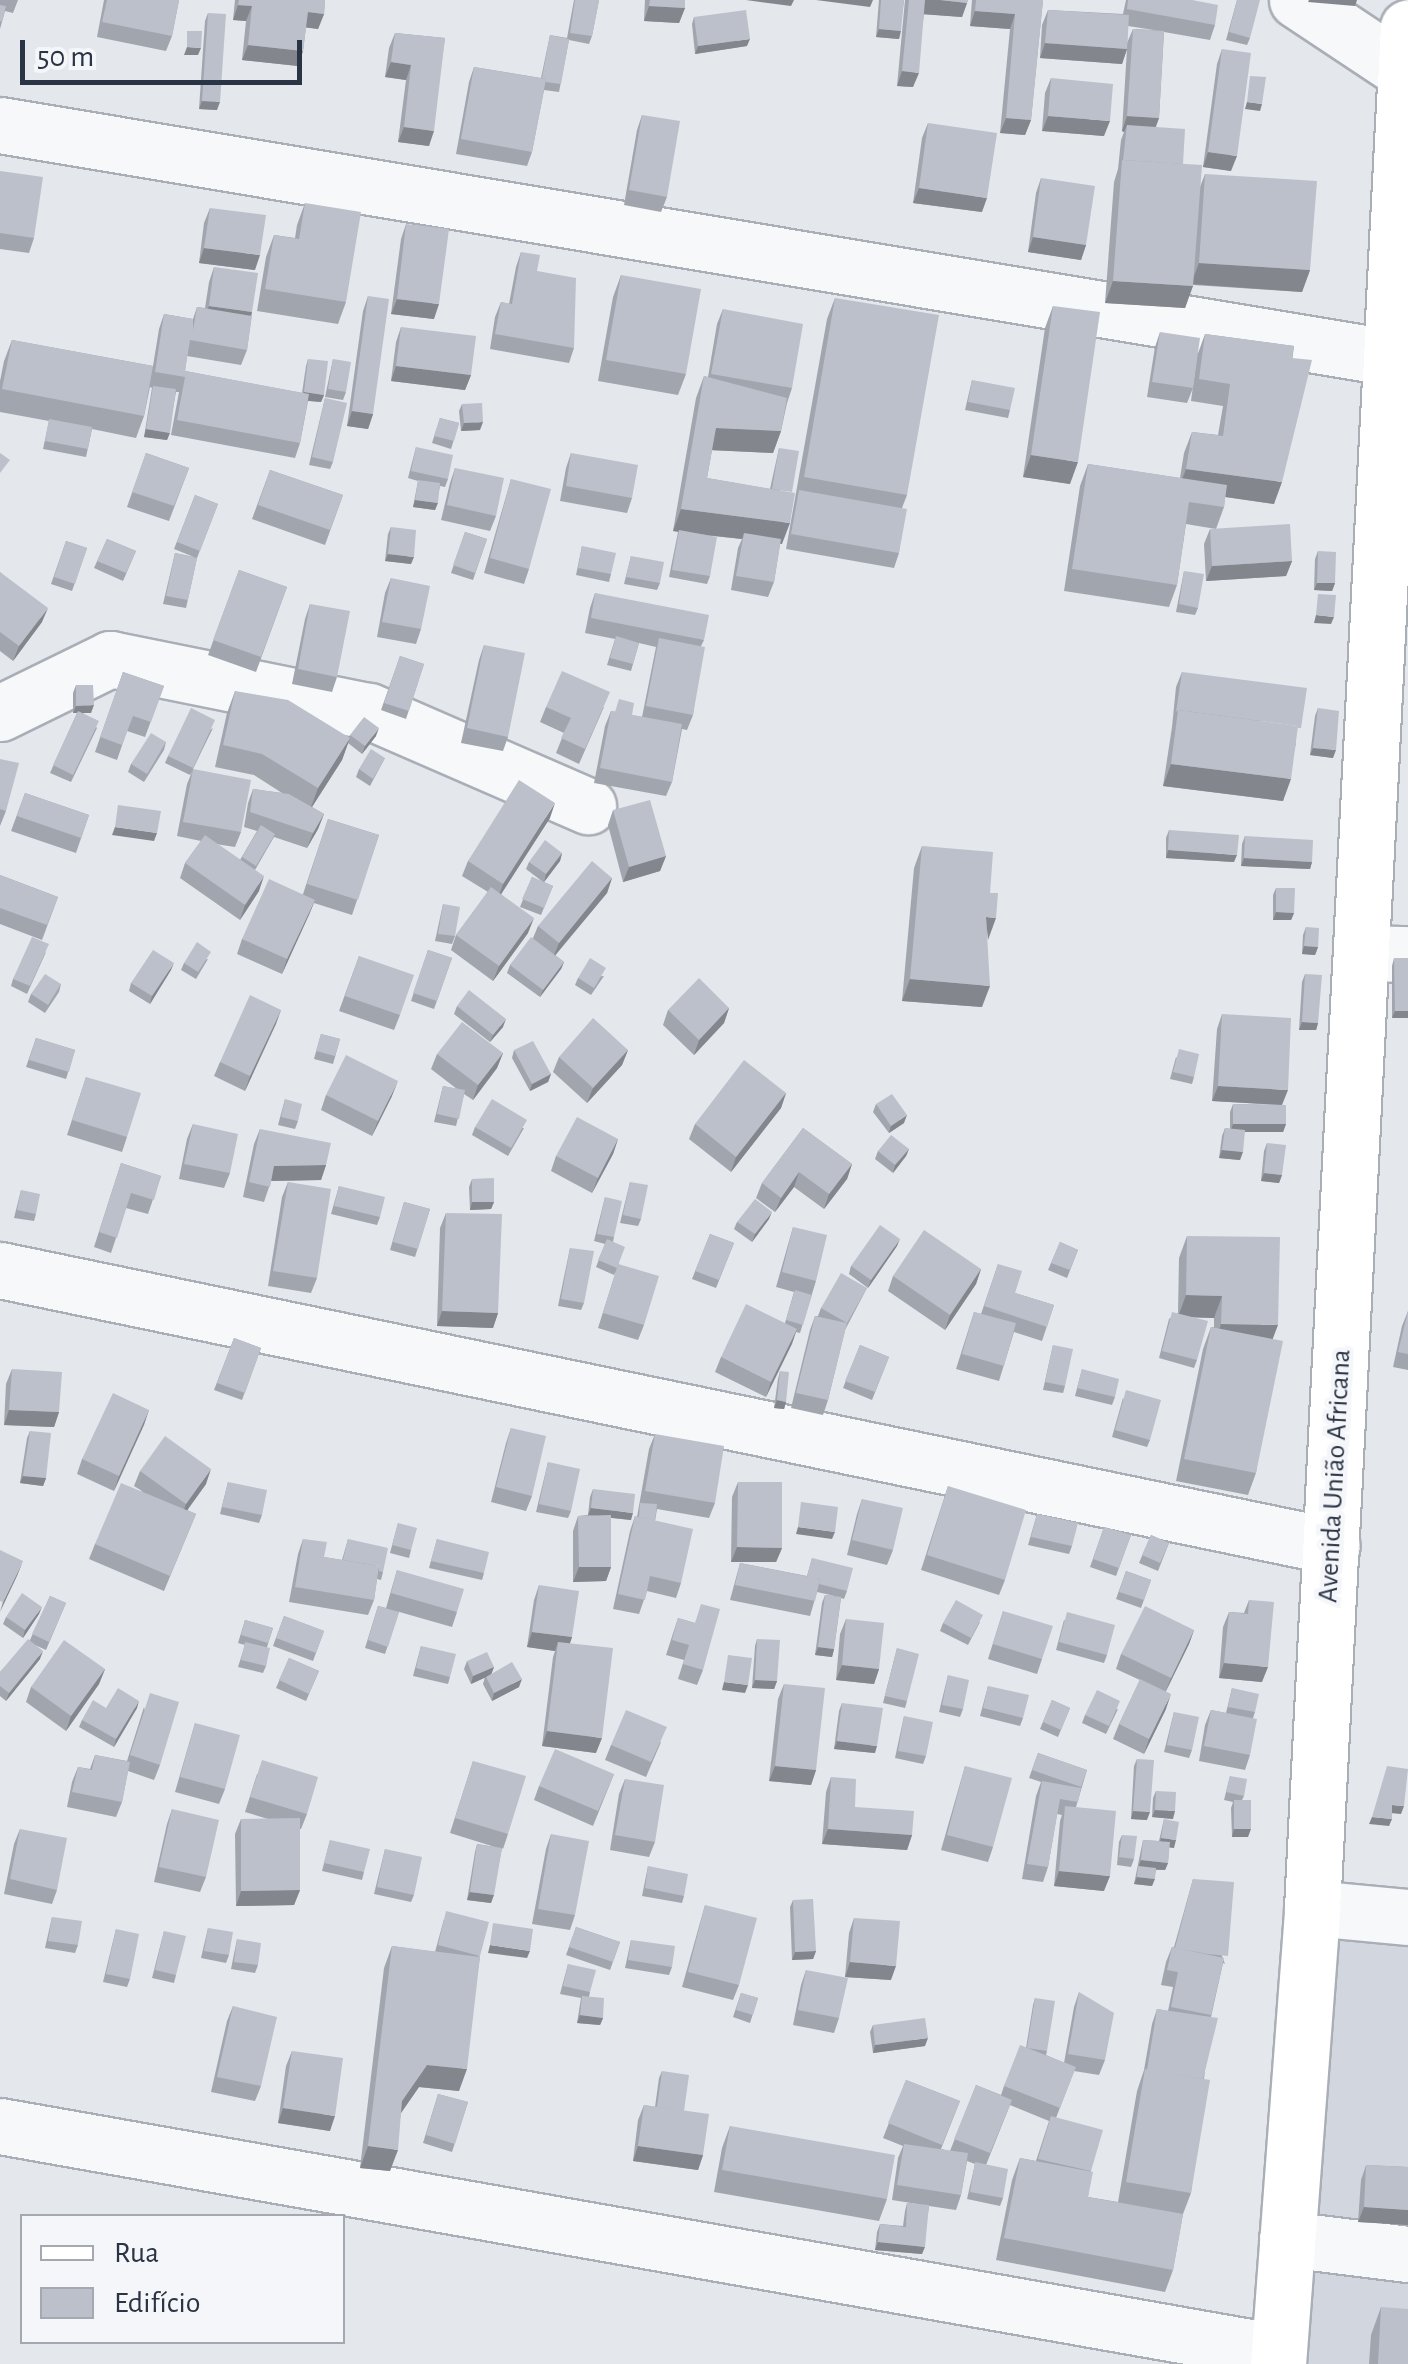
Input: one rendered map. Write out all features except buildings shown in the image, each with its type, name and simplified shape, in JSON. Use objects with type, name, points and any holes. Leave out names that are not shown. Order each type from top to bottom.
[{"type":"main road","name":"Avenida União Africana","points":[[1278,2358],[1312,1908],[1332,1546],[1386,954],[1384,588],[1398,382],[1406,49]]},
{"type":"street","points":[[1297,0],[1406,49]]},
{"type":"street","points":[[0,125],[1398,382]]},
{"type":"street","points":[[0,713],[110,659],[369,711],[588,806]]},
{"type":"street","points":[[0,1270],[1332,1546]]},
{"type":"street","points":[[1312,1908],[1408,1917]]},
{"type":"street","points":[[0,2126],[1278,2358]]},
{"type":"street","points":[[1286,2239],[1408,2254]]},
{"type":"shaded area","points":[[1319,1933],[1408,1941],[1408,2364],[1309,2364]]}]
